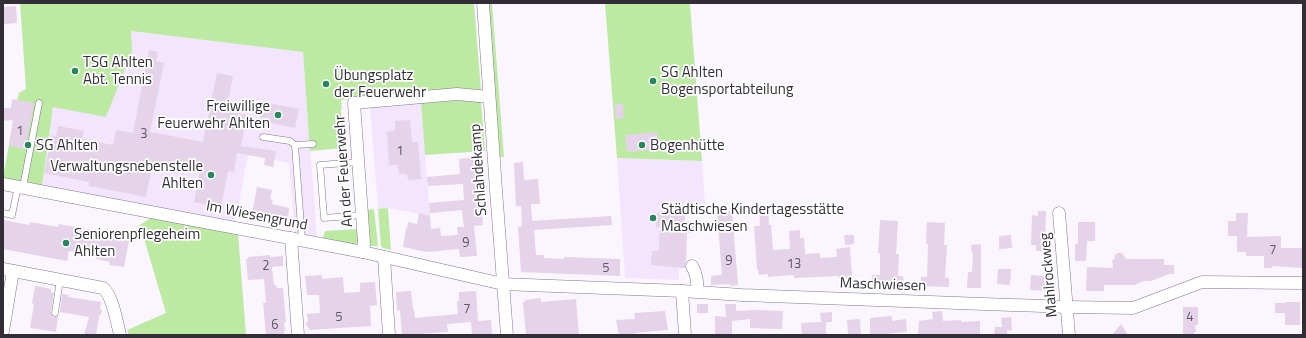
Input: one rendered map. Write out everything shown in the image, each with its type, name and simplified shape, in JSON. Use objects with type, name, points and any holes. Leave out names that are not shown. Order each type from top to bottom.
[{"type":"street","name":"Schlahdekamp","points":[[483,3],[507,335]]},
{"type":"street","name":"An der Feuerwehr","points":[[363,252],[364,243],[354,103],[457,94],[489,97]]},
{"type":"street","name":"Im Wiesengrund","points":[[3,184],[363,252],[503,284]]},
{"type":"street","name":"Mahlrockweg","points":[[1059,213],[1069,335]]},
{"type":"street","points":[[296,239],[298,335]]},
{"type":"street","points":[[384,257],[389,335]]},
{"type":"street","points":[[692,266],[698,281],[698,291]]},
{"type":"street","points":[[3,331],[8,270],[103,288],[107,291],[120,335]]},
{"type":"street","name":"Maschwiesen","points":[[503,284],[682,290],[742,295],[1133,308],[1202,282],[1303,283]]},
{"type":"street","points":[[682,290],[685,335]]},
{"type":"lane","points":[[3,213],[12,214],[20,187],[39,103]]},
{"type":"lane","points":[[263,137],[290,141],[295,145],[313,144]]},
{"type":"lane","points":[[295,145],[296,239]]},
{"type":"lane","points":[[358,162],[320,165],[324,218],[362,215]]},
{"type":"lane","points":[[55,313],[60,280]]},
{"type":"shaded area","points":[[130,31],[303,52],[317,239],[295,235],[289,163],[275,160],[248,155],[235,223],[42,186],[53,107]]},
{"type":"shaded area","points":[[421,102],[430,216],[388,208],[378,209],[370,106]]},
{"type":"shaded area","name":"Städtische Kindertagesstätte Maschwiesen","points":[[617,158],[702,161],[705,204],[704,215],[685,214],[685,221],[695,222],[694,233],[687,233],[686,268],[679,268],[679,280],[625,278]]},
{"type":"green space","points":[[20,3],[474,3],[481,91],[458,89],[341,100],[344,148],[310,151],[303,52],[131,31],[132,51],[106,117],[53,107],[42,186],[3,178],[17,100],[19,93],[26,89]]},
{"type":"green space","points":[[488,3],[492,3],[504,157],[500,157]]},
{"type":"green space","name":"SG Ahlten Bogensportabteilung","points":[[605,3],[690,3],[702,161],[617,158]]},
{"type":"green space","points":[[457,99],[481,101],[485,151],[425,155],[421,102]]},
{"type":"green space","points":[[388,208],[391,250],[381,246],[378,209]]},
{"type":"green space","points":[[374,209],[378,246],[370,246],[366,210]]},
{"type":"green space","points":[[152,217],[238,233],[246,335],[129,335],[127,330],[166,313],[140,225]]},
{"type":"green space","points":[[358,229],[359,241],[353,247],[322,240],[325,231]]},
{"type":"building","points":[[16,6],[17,23],[4,24],[3,7]]},
{"type":"building","points":[[149,50],[158,52],[156,61],[164,63],[150,132],[203,142],[217,73],[233,76],[226,111],[247,115],[241,146],[276,151],[273,167],[264,165],[265,158],[237,153],[234,172],[228,171],[221,208],[194,202],[200,169],[178,165],[177,170],[152,166],[146,197],[89,186],[89,182],[44,173],[52,135],[56,136],[58,126],[84,131],[82,139],[113,145],[116,130],[133,133]]},
{"type":"building","points":[[12,99],[34,103],[25,149],[9,146],[13,120],[3,121],[3,108],[11,108]]},
{"type":"building","name":"Freiwillige Feuerwehr Ahlten","points":[[264,102],[299,109],[295,128],[260,121]]},
{"type":"building","points":[[615,104],[623,104],[624,118],[616,119]]},
{"type":"building","points":[[410,120],[412,142],[418,142],[421,179],[408,180],[407,174],[399,174],[398,165],[389,165],[387,132],[395,131],[395,121]]},
{"type":"building","name":"Bogenhütte","points":[[657,132],[658,149],[627,152],[625,135]]},
{"type":"building","points":[[478,157],[483,225],[474,226],[477,256],[460,257],[459,249],[427,252],[403,247],[408,222],[417,224],[419,213],[430,216],[431,229],[440,228],[441,236],[458,235],[457,227],[464,227],[462,210],[430,213],[429,203],[464,200],[463,184],[428,186],[427,177],[460,174],[459,159]]},
{"type":"building","points":[[523,162],[524,180],[538,179],[540,204],[531,204],[532,221],[611,216],[612,225],[534,230],[536,255],[544,255],[544,258],[564,259],[564,257],[620,259],[620,276],[521,272],[518,227],[522,226],[521,206],[516,206],[514,163]]},
{"type":"building","points":[[257,187],[272,190],[270,199],[273,200],[272,204],[289,208],[288,220],[252,214]]},
{"type":"building","points":[[768,206],[773,250],[790,249],[789,231],[800,230],[800,238],[804,238],[805,254],[820,253],[820,258],[837,257],[836,249],[850,247],[852,277],[838,278],[838,276],[794,278],[794,275],[768,277],[768,274],[759,275],[757,269],[754,226],[760,226],[759,207]]},
{"type":"building","points":[[671,207],[685,208],[685,221],[695,222],[694,233],[687,232],[685,268],[651,265],[652,251],[659,251],[660,227],[656,227],[657,213],[671,214]]},
{"type":"building","points":[[732,211],[738,285],[711,285],[711,276],[722,275],[717,212]]},
{"type":"building","points":[[1038,211],[1046,211],[1045,251],[1036,251],[1036,245],[1031,245],[1032,215],[1038,216]]},
{"type":"building","points":[[1236,213],[1248,213],[1247,237],[1281,236],[1281,248],[1303,248],[1303,268],[1272,266],[1272,268],[1264,268],[1264,256],[1246,256],[1246,252],[1237,252],[1237,236],[1228,236],[1228,221],[1236,221]]},
{"type":"building","name":"Seniorenpflegeheim Ahlten","points":[[3,220],[30,225],[30,222],[58,227],[59,224],[102,232],[101,235],[129,240],[124,267],[109,265],[110,262],[96,259],[96,256],[69,251],[67,261],[3,249]]},
{"type":"building","points":[[880,220],[898,221],[896,254],[899,254],[898,276],[903,276],[904,286],[871,284],[872,275],[880,275],[880,253],[878,253]]},
{"type":"building","points":[[927,222],[945,223],[944,245],[947,245],[945,278],[949,278],[949,287],[920,286],[921,277],[927,277]]},
{"type":"building","points":[[1078,222],[1095,222],[1095,241],[1087,241],[1086,261],[1075,261],[1075,244],[1078,244]]},
{"type":"building","points":[[844,235],[854,235],[854,244],[845,245]]},
{"type":"building","points":[[1011,235],[1012,248],[999,249],[999,236]]},
{"type":"building","points":[[981,244],[981,288],[967,288],[968,272],[972,272],[973,254],[971,245]]},
{"type":"building","points":[[1122,253],[1126,259],[1164,259],[1164,265],[1174,265],[1174,274],[1169,274],[1151,281],[1144,281],[1134,285],[1104,285],[1104,291],[1086,291],[1087,267],[1113,268],[1112,259],[1114,260],[1115,255]]},
{"type":"building","points":[[270,255],[270,257],[283,256],[283,266],[272,267],[274,285],[276,285],[277,288],[283,288],[286,322],[284,322],[284,335],[266,335],[263,303],[266,303],[264,279],[248,280],[246,259],[248,259],[248,257]]},
{"type":"building","points":[[998,269],[1011,269],[1010,285],[997,284]]},
{"type":"building","points":[[322,275],[322,279],[343,277],[344,293],[360,292],[360,283],[375,282],[377,305],[370,306],[371,326],[309,330],[305,324],[308,322],[307,314],[320,313],[319,295],[307,295],[305,276]]},
{"type":"building","points":[[1031,275],[1051,277],[1051,291],[1030,290]]},
{"type":"building","points":[[35,286],[51,289],[51,292],[54,293],[51,313],[53,317],[58,316],[56,332],[30,328]]},
{"type":"building","points":[[411,291],[415,318],[458,314],[457,301],[459,301],[459,292],[476,291],[478,321],[491,320],[492,335],[472,335],[471,322],[447,324],[448,332],[402,335],[400,310],[397,311],[396,292]]},
{"type":"building","points":[[62,294],[69,295],[68,297],[101,302],[100,309],[102,310],[99,316],[96,335],[84,335],[89,317],[60,312]]},
{"type":"building","points":[[541,298],[541,302],[576,299],[579,335],[526,335],[523,302],[525,302],[525,300]]},
{"type":"building","points":[[1300,302],[1300,325],[1285,325],[1285,313],[1275,313],[1275,303]]},
{"type":"building","points":[[697,304],[708,304],[708,313],[697,313]]},
{"type":"building","points":[[725,304],[736,304],[736,311],[783,311],[782,329],[750,328],[750,319],[732,321],[732,335],[715,335],[715,316],[726,317]]},
{"type":"building","points":[[1183,307],[1198,307],[1198,325],[1195,325],[1196,332],[1194,332],[1194,335],[1183,335]]},
{"type":"building","points":[[665,311],[668,330],[634,333],[635,335],[619,335],[616,320],[635,319],[634,313]]},
{"type":"building","points":[[942,311],[943,321],[980,321],[980,335],[918,335],[919,321],[933,319],[932,312]]},
{"type":"building","points":[[832,312],[832,322],[826,322],[826,335],[802,335],[801,323],[821,322],[820,313]]},
{"type":"building","points":[[892,316],[892,321],[906,319],[907,332],[870,335],[870,318]]},
{"type":"building","points":[[1011,317],[1012,330],[1007,331],[1007,335],[994,335],[995,327],[1002,327],[1001,318]]},
{"type":"building","points":[[860,319],[861,335],[848,335],[847,320]]},
{"type":"building","points":[[1121,324],[1128,335],[1112,335]]},
{"type":"place","name":"TSG Ahlten Abt. Tennis","points":[[75,71]]},
{"type":"place","name":"SG Ahlten Bogensportabteilung","points":[[653,81]]},
{"type":"place","name":"Übungsplatz der Feuerwehr","points":[[326,84]]},
{"type":"place","name":"Freiwillige Feuerwehr Ahlten","points":[[278,115]]},
{"type":"place","name":"SG Ahlten","points":[[28,145]]},
{"type":"place","name":"Bogenhütte","points":[[642,145]]},
{"type":"place","name":"Verwaltungsnebenstelle Ahlten","points":[[211,175]]},
{"type":"place","name":"Städtische Kindertagesstätte Maschwiesen","points":[[653,218]]},
{"type":"place","name":"Seniorenpflegeheim Ahlten","points":[[66,243]]}]
